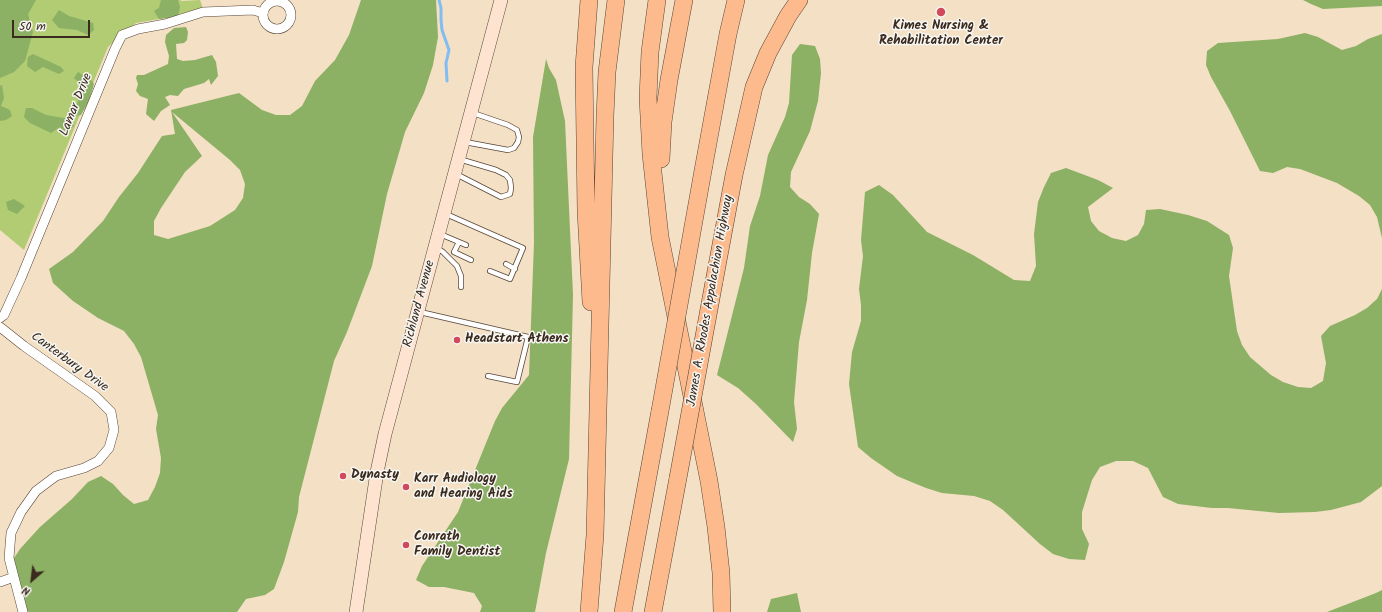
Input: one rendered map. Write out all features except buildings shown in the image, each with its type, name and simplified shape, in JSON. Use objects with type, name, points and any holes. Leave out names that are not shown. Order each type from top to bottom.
[{"type":"highway","points":[[589,0],[584,67],[586,211],[598,437]]},
{"type":"highway","points":[[589,612],[595,535],[605,116],[607,72],[616,0]]},
{"type":"highway","points":[[656,0],[650,52],[648,98],[651,154],[660,237],[709,481],[721,573],[722,612]]},
{"type":"highway","points":[[660,237],[660,160],[663,122],[669,80],[684,0]]},
{"type":"highway","points":[[623,612],[728,34],[736,0]]},
{"type":"highway","name":"James A. Rhodes Appalachian Highway","points":[[653,612],[734,175],[754,87],[768,53],[788,16],[799,0]]},
{"type":"main road","name":"Richland Avenue","points":[[356,612],[377,472],[385,434],[501,0]]},
{"type":"street","name":"Lamar Drive","points":[[0,318],[4,315],[21,278],[122,35],[138,29],[165,24],[203,12],[253,10],[263,13]]},
{"type":"street","name":"Canterbury Drive","points":[[0,327],[24,346],[95,396],[111,412],[114,430],[109,448],[98,461],[84,468],[56,476],[36,491],[22,512],[12,533],[9,558],[23,612]]},
{"type":"street","points":[[0,582],[14,578]]},
{"type":"lane","points":[[463,141],[508,150],[514,148],[518,142],[519,137],[517,130],[508,125],[471,113]]},
{"type":"lane","points":[[455,173],[501,197],[510,194],[510,180],[506,175],[496,170],[459,158]]},
{"type":"lane","points":[[444,213],[523,248],[510,279],[490,271]]},
{"type":"lane","points":[[438,233],[466,245]]},
{"type":"lane","points":[[459,242],[454,252],[471,260]]},
{"type":"lane","points":[[435,247],[443,252],[457,266],[461,276],[461,287]]},
{"type":"lane","points":[[506,264],[515,269]]},
{"type":"lane","points":[[418,312],[528,337],[517,382],[488,376]]},
{"type":"green space","points":[[0,0],[200,0],[203,8],[136,23],[108,47],[24,250],[0,230]]},
{"type":"green space","points":[[0,0],[36,0],[28,14],[33,32],[25,61],[14,72],[0,78]]},
{"type":"green space","points":[[161,0],[178,0],[180,7],[178,17],[159,19],[154,11],[159,8]]},
{"type":"green space","points":[[361,0],[436,0],[438,37],[433,65],[424,93],[405,132],[387,194],[372,266],[347,332],[334,361],[299,497],[298,512],[284,562],[274,589],[265,595],[246,599],[237,612],[23,612],[12,561],[20,549],[40,527],[72,499],[88,482],[101,476],[113,484],[134,504],[148,500],[160,473],[161,458],[156,429],[158,415],[141,357],[134,344],[124,331],[98,318],[73,301],[53,283],[49,269],[73,252],[103,221],[119,197],[138,173],[162,136],[175,134],[171,110],[239,93],[262,110],[276,115],[290,115],[302,106],[315,81],[335,60],[349,35]],"holes":[[[172,112],[240,170],[245,184],[243,198],[235,210],[210,226],[168,239],[154,235],[154,221],[161,208],[185,172],[202,156]]]},
{"type":"green space","points":[[1303,0],[1382,0],[1382,6],[1323,9]]},
{"type":"green space","points":[[59,10],[69,16],[93,23],[94,30],[88,35],[77,30],[59,28],[52,20]]},
{"type":"green space","points":[[186,27],[188,32],[187,40],[184,43],[176,44],[177,59],[183,61],[195,60],[212,55],[216,62],[218,76],[211,85],[209,79],[204,83],[184,89],[178,96],[170,95],[165,97],[170,105],[161,111],[154,121],[146,114],[148,99],[140,96],[136,91],[138,84],[136,78],[137,75],[144,75],[168,64],[169,56],[165,42],[166,35],[174,28]]},
{"type":"green space","points":[[1305,33],[1318,37],[1342,50],[1356,46],[1368,39],[1382,34],[1382,238],[1377,217],[1370,205],[1359,196],[1337,183],[1300,169],[1287,167],[1273,173],[1260,171],[1206,65],[1207,51],[1218,43],[1278,39]]},
{"type":"green space","points":[[800,44],[815,46],[820,59],[821,73],[818,101],[810,131],[791,172],[790,187],[819,214],[812,253],[807,300],[799,342],[794,402],[797,429],[793,442],[738,388],[717,375],[744,268],[750,226],[760,196],[768,155],[785,117],[789,103],[792,55]]},
{"type":"green space","points":[[33,54],[61,67],[64,71],[59,74],[43,67],[35,72],[27,66],[28,57]]},
{"type":"green space","points":[[546,59],[556,80],[565,121],[573,295],[569,459],[546,553],[535,612],[480,612],[482,606],[474,593],[444,587],[429,587],[416,580],[422,566],[458,512],[495,421],[502,408],[529,375],[534,243],[533,137]]},
{"type":"green space","points":[[78,72],[94,84],[89,101],[81,115],[73,116],[84,87],[74,78]]},
{"type":"green space","points":[[2,85],[4,98],[1,106],[10,110],[12,116],[6,120],[0,121],[0,86]]},
{"type":"green space","points":[[26,108],[32,108],[46,115],[69,119],[74,126],[65,133],[60,127],[51,133],[30,123],[24,117]]},
{"type":"green space","points":[[1066,168],[1098,180],[1113,188],[1088,207],[1091,221],[1099,231],[1112,238],[1126,241],[1138,235],[1144,224],[1146,210],[1160,209],[1207,221],[1229,235],[1233,248],[1229,276],[1237,331],[1242,345],[1250,357],[1271,375],[1283,382],[1298,387],[1311,388],[1323,381],[1326,363],[1321,336],[1330,326],[1367,308],[1377,299],[1382,289],[1382,486],[1361,502],[1331,510],[1279,513],[1212,508],[1178,504],[1163,497],[1148,468],[1133,461],[1116,461],[1100,467],[1092,480],[1082,512],[1082,529],[1089,544],[1085,560],[1069,559],[1053,554],[1003,510],[990,501],[974,496],[942,493],[926,488],[897,476],[858,447],[849,384],[852,352],[861,321],[859,289],[863,256],[861,240],[865,192],[879,185],[893,195],[927,232],[973,255],[1014,280],[1030,281],[1036,266],[1034,234],[1038,202],[1051,173]]},
{"type":"green space","points":[[14,199],[25,206],[17,214],[8,210],[6,202]]},
{"type":"green space","points":[[1382,590],[1382,612],[1327,612],[1376,593]]},
{"type":"green space","points":[[797,593],[801,612],[767,612],[771,599]]},
{"type":"waterway","points":[[439,0],[442,30],[449,50],[446,63],[447,81]]},
{"type":"place","name":"Kimes Nursing & Rehabilitation Center","points":[[941,12]]},
{"type":"place","name":"Headstart Athens","points":[[457,340]]},
{"type":"place","name":"Dynasty","points":[[343,476]]},
{"type":"place","name":"Karr Audiology and Hearing Aids","points":[[406,487]]},
{"type":"place","name":"Conrath Family Dentist","points":[[406,545]]}]
